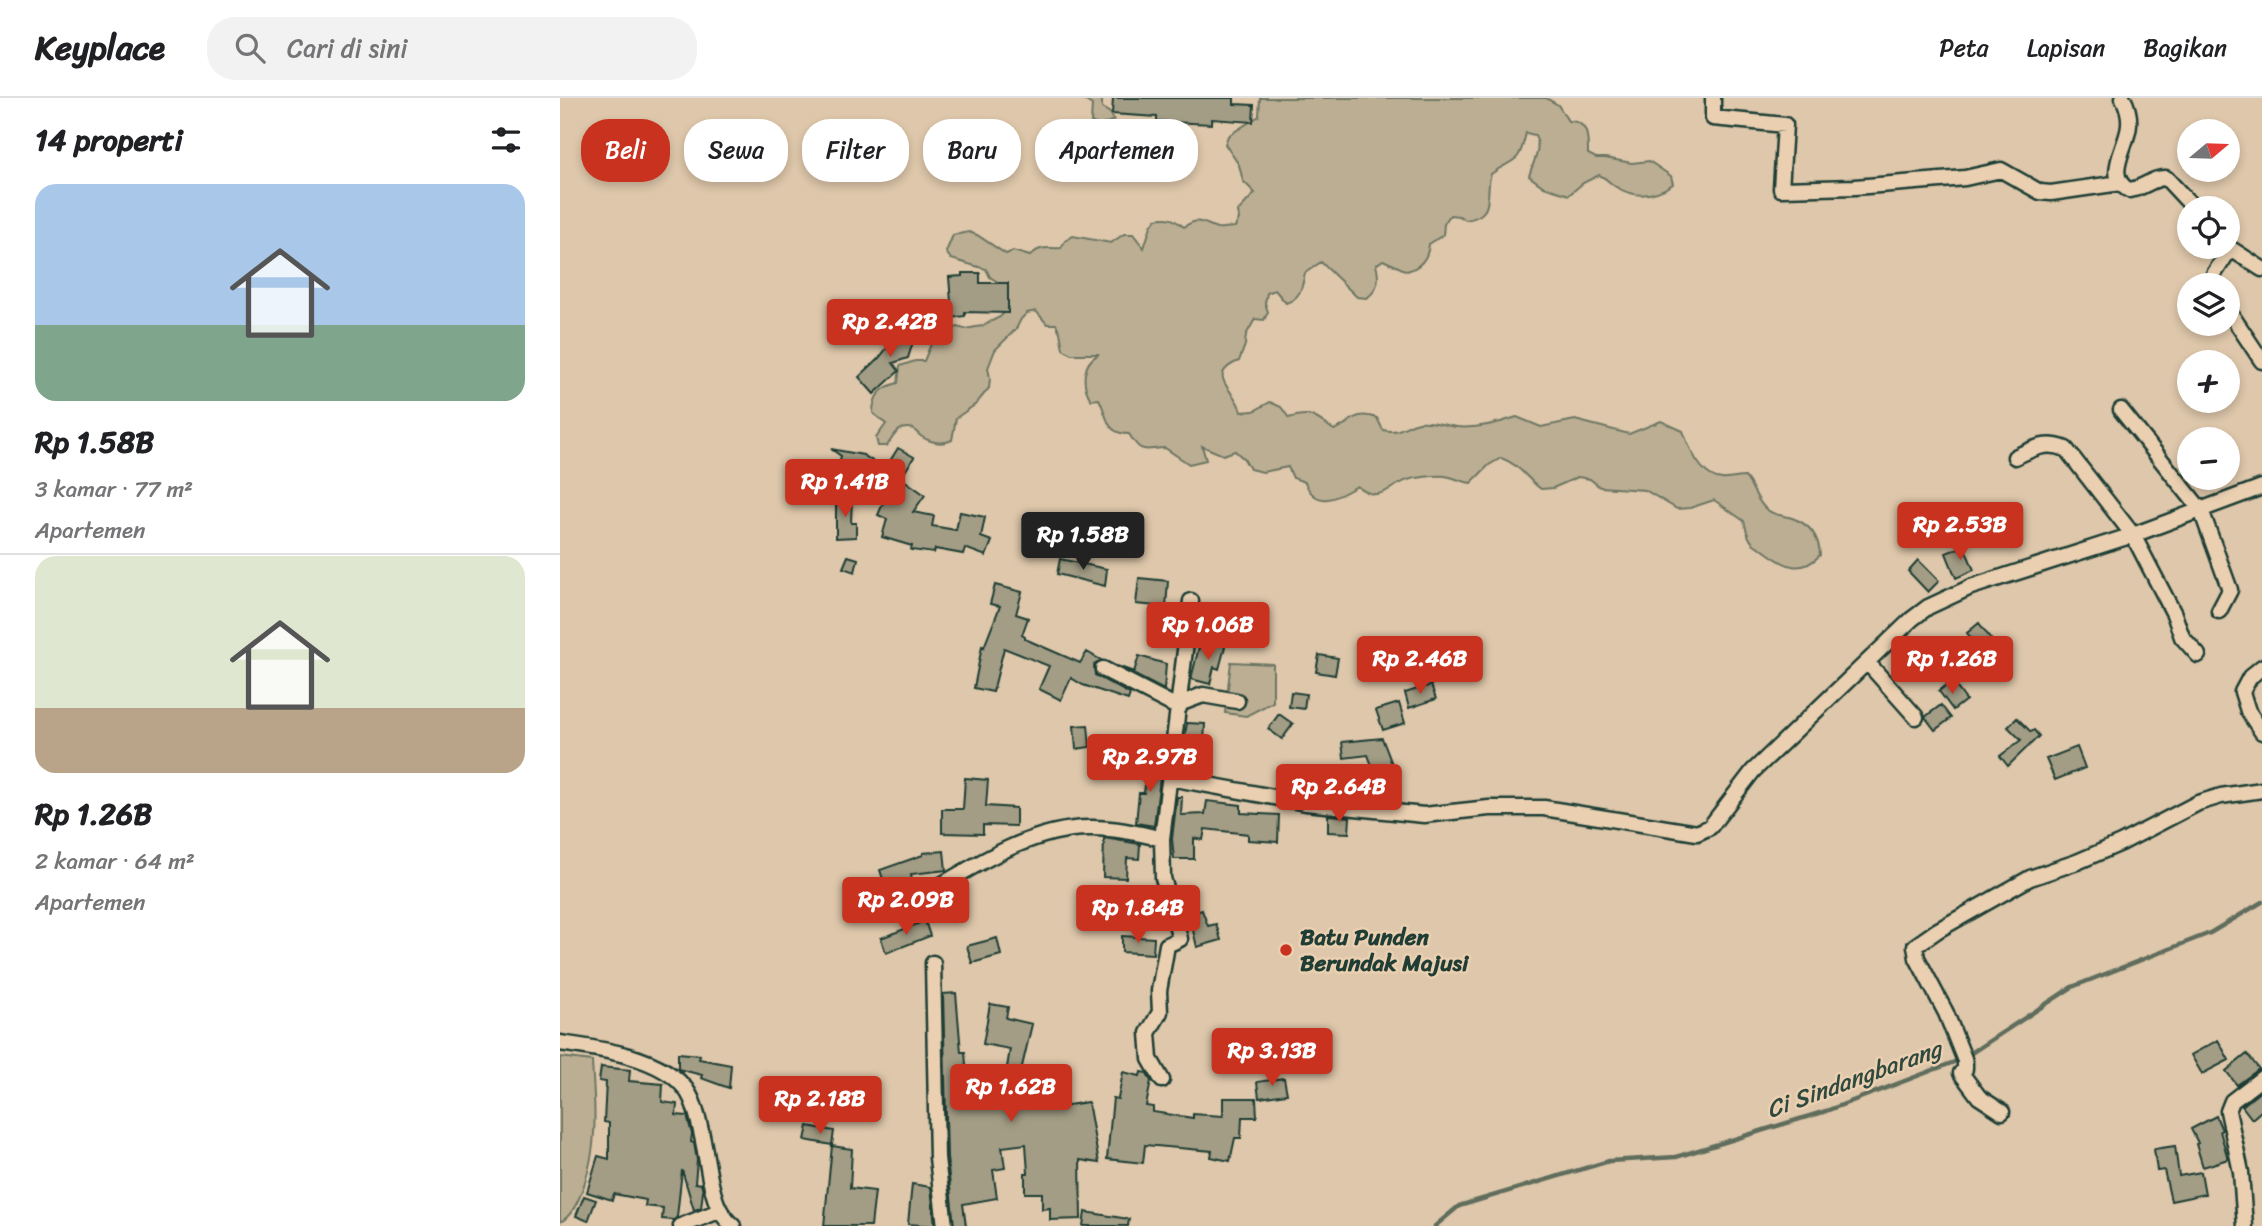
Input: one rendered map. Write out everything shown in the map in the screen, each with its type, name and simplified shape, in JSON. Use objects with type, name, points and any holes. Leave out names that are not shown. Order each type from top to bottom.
[{"type":"street","points":[[1713,98],[1713,118],[1785,125],[1781,190],[1965,178],[2001,170],[2040,192],[2051,193],[2120,183]]},
{"type":"street","points":[[2123,98],[2129,126],[2116,169],[2120,183],[2129,190],[2135,190],[2162,177],[2182,196]]},
{"type":"street","points":[[2240,255],[2262,269]]},
{"type":"street","points":[[2240,328],[2262,361]]},
{"type":"street","points":[[2121,410],[2201,510],[2230,590],[2219,611]]},
{"type":"street","points":[[2015,457],[2037,446],[2052,443],[2066,449],[2133,535],[2174,614],[2182,637],[2198,655]]},
{"type":"street","points":[[1170,779],[1306,803],[1424,815],[1489,808],[1544,808],[1697,833],[1710,827],[1753,771],[1928,607],[1949,595],[2133,535],[2262,486]]},
{"type":"street","points":[[1162,1080],[1150,1059],[1148,1033],[1160,1012],[1159,991],[1167,945],[1180,939],[1163,878],[1161,839],[1191,601]]},
{"type":"street","points":[[1867,662],[1916,717]]},
{"type":"street","points":[[2262,667],[2250,677],[2242,692],[2248,711],[2262,732]]},
{"type":"street","points":[[1103,669],[1179,706]]},
{"type":"street","points":[[1179,706],[1203,695],[1237,701]]},
{"type":"street","points":[[2002,1112],[1975,1092],[1962,1073],[1965,1061],[1946,1013],[1917,958],[1915,946],[1960,917],[2031,878],[2121,843],[2198,803],[2221,796],[2262,790]]},
{"type":"street","points":[[924,895],[998,854],[1034,839],[1067,830],[1092,828],[1161,839]]},
{"type":"street","points":[[933,963],[937,1158],[945,1226]]},
{"type":"street","points":[[560,1043],[631,1056],[651,1063],[680,1080],[692,1100],[719,1211],[733,1226]]},
{"type":"street","points":[[2245,1226],[2244,1192],[2228,1111],[2232,1101],[2262,1078]]},
{"type":"street","points":[[681,1226],[719,1211]]},
{"type":"shaded area","points":[[1081,98],[1102,98],[1102,108],[1113,119],[1091,119],[1092,105]]},
{"type":"shaded area","points":[[1260,98],[1546,98],[1558,105],[1568,121],[1584,127],[1588,154],[1596,158],[1632,163],[1649,161],[1671,176],[1673,184],[1653,193],[1639,195],[1618,188],[1599,175],[1583,183],[1569,195],[1544,187],[1529,176],[1538,146],[1535,135],[1526,133],[1521,151],[1515,160],[1491,174],[1488,203],[1482,214],[1466,220],[1450,215],[1444,224],[1443,235],[1429,244],[1423,261],[1412,269],[1407,271],[1383,260],[1376,265],[1377,283],[1367,298],[1357,297],[1321,262],[1305,273],[1300,291],[1291,301],[1286,303],[1275,290],[1267,293],[1265,303],[1268,312],[1264,320],[1255,319],[1246,335],[1239,361],[1223,372],[1225,385],[1241,412],[1254,411],[1270,402],[1281,407],[1289,418],[1313,416],[1334,430],[1358,416],[1377,418],[1383,430],[1389,431],[1419,422],[1472,427],[1517,417],[1541,427],[1575,420],[1629,434],[1661,421],[1683,431],[1697,461],[1708,473],[1722,479],[1745,477],[1766,509],[1809,528],[1818,542],[1820,555],[1800,567],[1780,561],[1755,545],[1748,535],[1744,521],[1714,500],[1690,508],[1677,509],[1645,490],[1600,487],[1590,479],[1578,477],[1553,488],[1541,489],[1518,468],[1501,458],[1489,465],[1471,483],[1445,476],[1427,477],[1407,480],[1387,491],[1374,494],[1357,486],[1328,499],[1315,496],[1305,482],[1293,478],[1288,467],[1263,472],[1250,469],[1235,451],[1223,455],[1202,446],[1206,460],[1189,464],[1165,448],[1140,448],[1129,434],[1115,431],[1111,427],[1099,399],[1091,400],[1085,381],[1086,368],[1099,354],[1071,354],[1063,349],[1056,324],[1047,324],[1036,311],[1027,313],[1016,329],[995,350],[988,368],[989,388],[976,404],[956,418],[952,440],[932,441],[922,437],[914,429],[904,428],[887,446],[878,446],[876,438],[886,424],[873,413],[876,397],[887,387],[898,383],[900,366],[924,361],[931,344],[939,343],[942,333],[957,327],[965,329],[982,326],[1005,312],[1004,286],[990,277],[986,269],[951,259],[946,252],[953,235],[969,232],[1006,254],[1013,251],[1030,256],[1041,249],[1061,248],[1065,241],[1073,236],[1111,243],[1124,234],[1133,234],[1144,248],[1151,226],[1156,219],[1161,218],[1171,219],[1184,227],[1197,221],[1217,228],[1235,227],[1239,219],[1238,211],[1255,193],[1243,181],[1239,165],[1225,144],[1228,136],[1259,116]]},
{"type":"shaded area","points":[[1231,662],[1273,664],[1273,702],[1246,716],[1225,713]]},
{"type":"shaded area","points":[[560,1057],[592,1061],[595,1115],[593,1143],[585,1182],[574,1207],[560,1222]]},
{"type":"building","points":[[1113,98],[1234,98],[1234,104],[1254,105],[1253,122],[1212,119],[1212,124],[1198,123],[1198,119],[1157,119],[1112,114]]},
{"type":"building","points":[[962,273],[980,273],[980,283],[1008,283],[1008,313],[965,312],[965,316],[944,319],[942,304],[951,302],[949,277],[962,276]]},
{"type":"building","points":[[920,320],[908,358],[893,363],[899,371],[874,394],[859,377],[879,358],[902,329]]},
{"type":"building","points":[[898,448],[914,457],[901,478],[925,495],[913,512],[934,516],[932,526],[956,530],[960,512],[985,517],[981,537],[992,541],[986,556],[965,548],[963,554],[935,549],[934,553],[911,550],[912,546],[882,537],[887,519],[878,515],[889,489],[854,465],[846,490],[835,486],[841,456],[831,449],[863,455],[885,469]]},
{"type":"building","points":[[836,497],[852,498],[851,523],[856,523],[856,537],[836,538]]},
{"type":"building","points":[[1964,546],[1974,570],[1956,578],[1946,553]]},
{"type":"building","points":[[848,556],[858,559],[855,572],[843,568]]},
{"type":"building","points":[[1060,559],[1107,569],[1105,586],[1057,574]]},
{"type":"building","points":[[1918,560],[1939,581],[1928,592],[1908,571]]},
{"type":"building","points":[[1139,578],[1168,581],[1166,607],[1136,604]]},
{"type":"building","points":[[995,585],[1022,592],[1016,614],[1028,618],[1022,635],[1025,639],[1080,663],[1087,652],[1101,660],[1094,665],[1095,675],[1130,694],[1128,700],[1083,685],[1071,678],[1061,700],[1039,689],[1049,666],[1004,648],[993,692],[974,688],[982,646],[984,647],[1000,606],[990,604]]},
{"type":"building","points":[[1979,623],[1999,650],[1986,659],[1967,633]]},
{"type":"building","points":[[1214,640],[1226,643],[1219,669],[1214,667],[1210,684],[1191,679],[1199,647],[1211,651]]},
{"type":"building","points":[[1319,655],[1338,658],[1335,675],[1316,672]]},
{"type":"building","points":[[1139,656],[1166,664],[1164,690],[1117,666],[1134,672]]},
{"type":"building","points":[[1952,681],[1966,700],[1953,710],[1939,691]]},
{"type":"building","points":[[1431,685],[1436,699],[1409,708],[1405,693]]},
{"type":"building","points":[[1291,692],[1306,694],[1304,709],[1289,707]]},
{"type":"building","points":[[1399,703],[1405,723],[1383,730],[1376,710]]},
{"type":"building","points":[[1941,705],[1951,718],[1935,730],[1925,717]]},
{"type":"building","points":[[1279,714],[1293,724],[1282,739],[1268,729]]},
{"type":"building","points":[[2017,718],[2039,736],[2008,766],[2000,756],[2021,740],[2008,727]]},
{"type":"building","points":[[1187,723],[1205,724],[1203,761],[1181,759]]},
{"type":"building","points":[[1088,725],[1090,747],[1076,749],[1074,726]]},
{"type":"building","points":[[1382,738],[1397,777],[1379,784],[1368,755],[1344,758],[1342,742]]},
{"type":"building","points":[[2077,747],[2085,768],[2055,780],[2046,759]]},
{"type":"building","points":[[1148,758],[1160,759],[1162,762],[1154,826],[1136,823],[1139,793],[1144,793]]},
{"type":"building","points":[[965,778],[988,780],[986,806],[1016,808],[1016,826],[983,825],[983,834],[942,833],[942,809],[963,809]]},
{"type":"building","points":[[1177,797],[1182,797],[1181,815],[1205,814],[1207,801],[1241,805],[1241,813],[1279,815],[1278,842],[1248,840],[1248,834],[1205,829],[1203,840],[1194,838],[1194,859],[1174,859],[1172,839]]},
{"type":"building","points":[[1328,815],[1350,817],[1349,833],[1328,832]]},
{"type":"building","points":[[1104,838],[1140,844],[1139,859],[1127,858],[1126,878],[1103,877]]},
{"type":"building","points":[[944,851],[946,870],[911,874],[912,879],[886,888],[880,870],[923,853]]},
{"type":"building","points":[[1153,889],[1157,902],[1134,909],[1129,896]]},
{"type":"building","points":[[1202,910],[1208,926],[1216,924],[1221,940],[1197,947],[1189,914]]},
{"type":"building","points":[[925,921],[930,936],[886,953],[881,938]]},
{"type":"building","points":[[1122,936],[1154,938],[1153,954],[1122,952]]},
{"type":"building","points":[[997,938],[1001,955],[972,963],[967,946]]},
{"type":"building","points":[[956,993],[961,1052],[965,1052],[968,1091],[1004,1086],[1010,1049],[983,1044],[990,1004],[1008,1007],[1006,1018],[1032,1024],[1021,1071],[1041,1074],[1039,1088],[1059,1085],[1062,1106],[1088,1102],[1099,1163],[1080,1160],[1081,1219],[1050,1220],[1050,1208],[1042,1209],[1042,1193],[1025,1193],[1025,1173],[1028,1173],[1026,1144],[1002,1147],[1005,1168],[993,1170],[997,1198],[963,1204],[966,1226],[954,1226],[947,1157],[943,994]]},
{"type":"building","points":[[1248,1030],[1254,1071],[1234,1073],[1229,1032]]},
{"type":"building","points":[[2218,1040],[2229,1060],[2202,1074],[2191,1055]]},
{"type":"building","points":[[678,1053],[700,1055],[699,1059],[731,1065],[729,1088],[701,1078],[702,1075],[678,1069]]},
{"type":"building","points":[[2247,1054],[2259,1069],[2237,1085],[2226,1071]]},
{"type":"building","points":[[601,1067],[630,1070],[629,1081],[663,1084],[662,1102],[677,1104],[676,1115],[687,1116],[697,1160],[695,1183],[701,1184],[703,1191],[701,1208],[694,1210],[682,1170],[677,1217],[674,1220],[662,1219],[663,1208],[645,1206],[646,1200],[614,1194],[612,1200],[587,1192],[598,1156],[609,1159],[609,1123],[604,1122],[606,1082],[599,1081]]},
{"type":"building","points":[[1123,1072],[1140,1076],[1141,1072],[1147,1073],[1151,1081],[1146,1106],[1153,1107],[1153,1112],[1193,1118],[1193,1114],[1223,1116],[1223,1098],[1256,1098],[1257,1117],[1242,1117],[1241,1138],[1235,1138],[1230,1161],[1211,1157],[1212,1151],[1145,1145],[1143,1163],[1107,1159],[1113,1098],[1118,1099]]},
{"type":"building","points":[[1284,1078],[1287,1094],[1259,1098],[1257,1082]]},
{"type":"building","points":[[2262,1090],[2262,1110],[2252,1119],[2242,1106]]},
{"type":"building","points":[[2216,1116],[2228,1159],[2203,1167],[2196,1144],[2198,1143],[2191,1129]]},
{"type":"building","points":[[808,1126],[834,1131],[832,1145],[805,1140]]},
{"type":"building","points":[[832,1146],[852,1149],[850,1188],[875,1191],[871,1226],[824,1226]]},
{"type":"building","points":[[2175,1146],[2179,1176],[2201,1172],[2205,1194],[2171,1201],[2164,1170],[2157,1171],[2154,1149]]},
{"type":"building","points":[[912,1184],[931,1187],[935,1226],[908,1224]]},
{"type":"building","points":[[584,1196],[596,1200],[588,1221],[576,1216]]},
{"type":"building","points":[[1085,1212],[1129,1219],[1128,1226],[1083,1226]]},
{"type":"waterway","name":"Ci Sindangbarang","points":[[1435,1226],[1459,1206],[1609,1161],[1676,1157],[1826,1111],[1962,1059],[2072,987],[2210,933],[2262,902]]},
{"type":"place","name":"Batu Punden Berundak Majusi","points":[[1286,950]]}]
